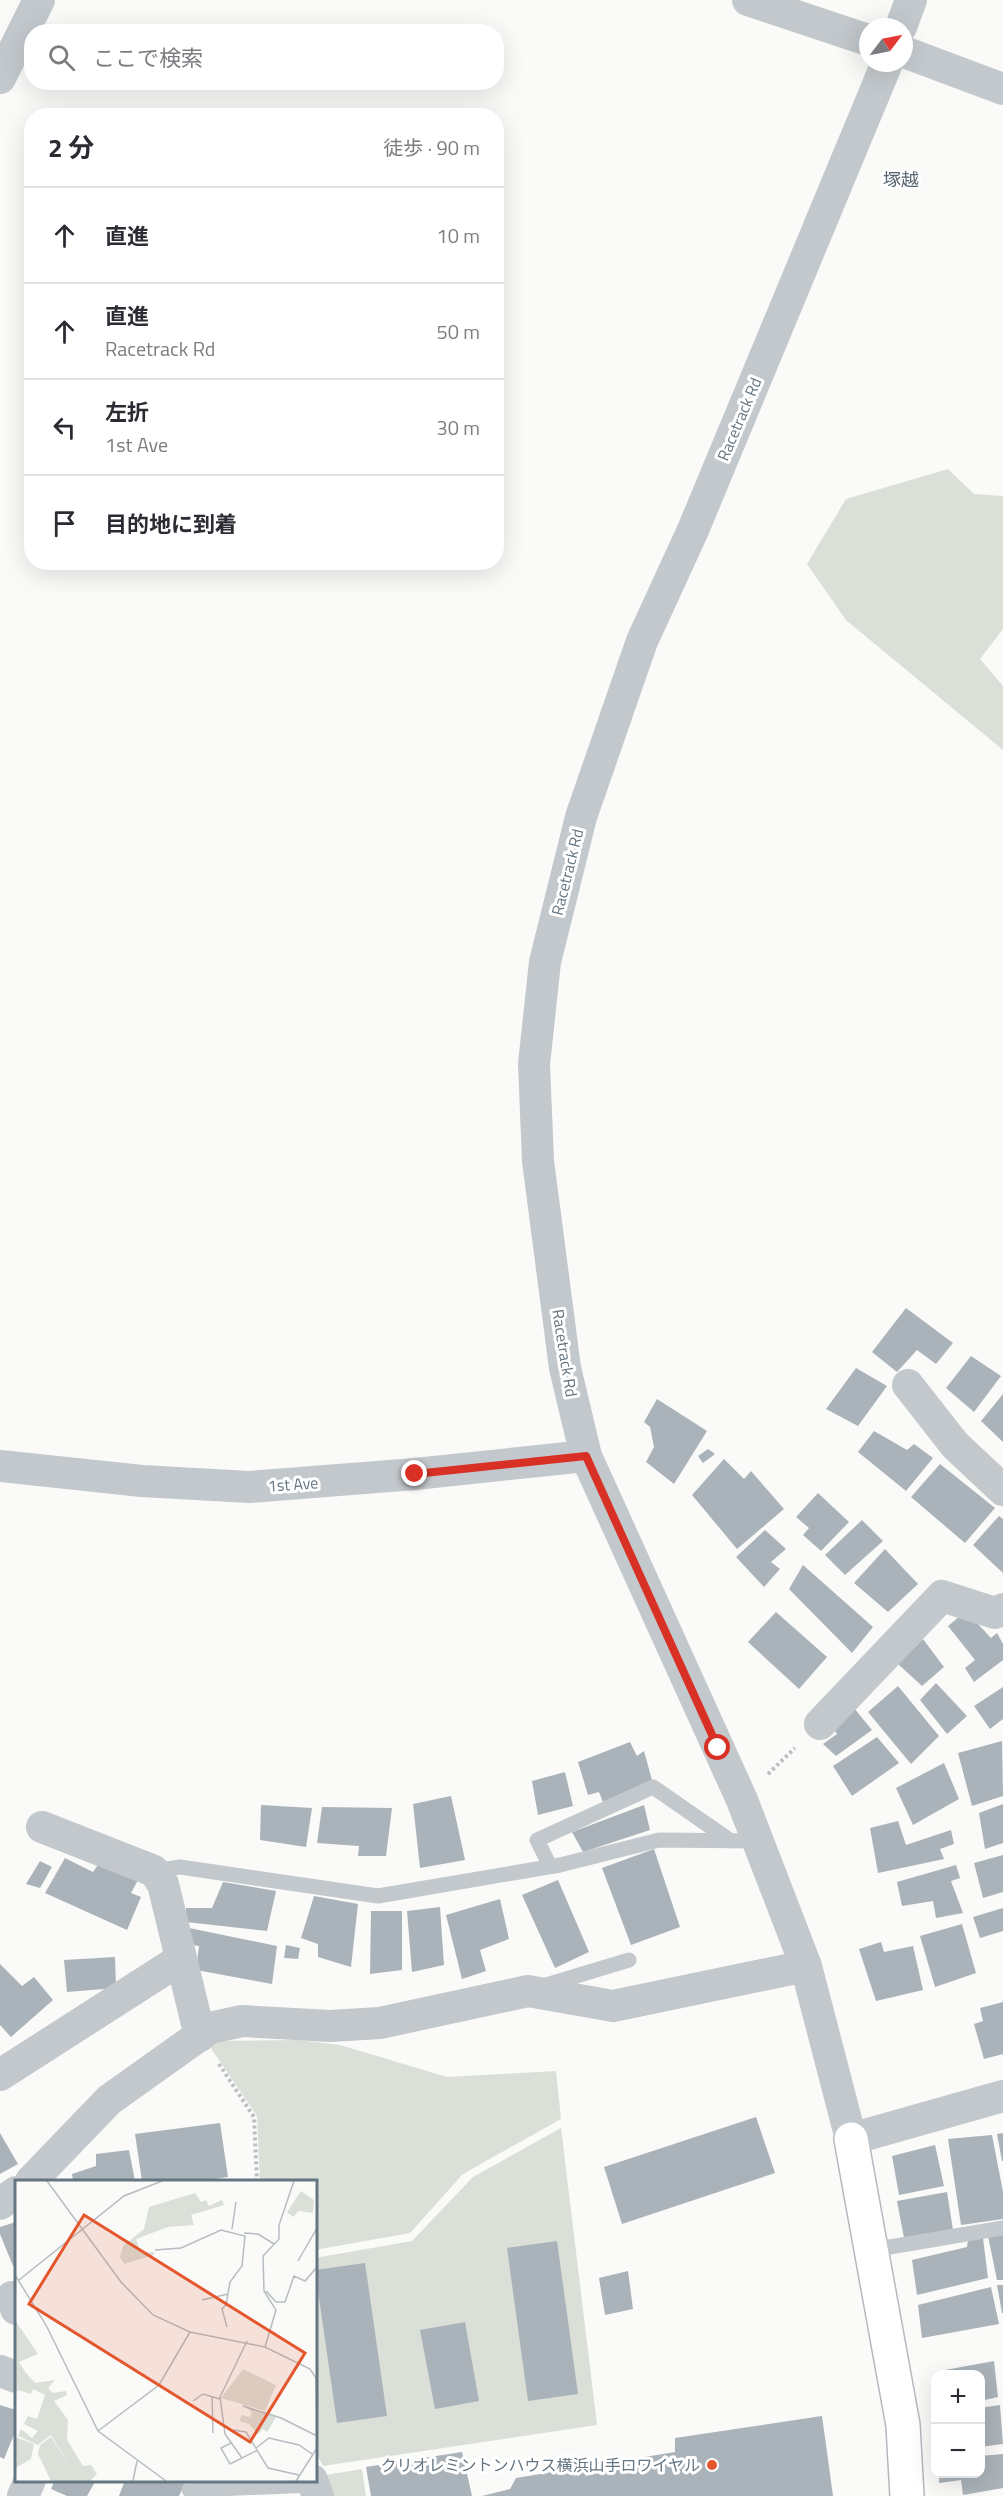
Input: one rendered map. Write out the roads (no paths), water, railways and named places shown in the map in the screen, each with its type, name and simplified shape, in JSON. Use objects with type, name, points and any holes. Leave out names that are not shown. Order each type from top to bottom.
[{"type":"street","points":[[27,24],[39,0]]},
{"type":"street","points":[[748,0],[859,37]]},
{"type":"street","points":[[904,18],[911,0]]},
{"type":"street","points":[[0,78],[24,30]]},
{"type":"street","points":[[913,55],[1003,89]]},
{"type":"street","name":"Racetrack Rd","points":[[851,2139],[806,1966],[745,1841],[742,1800],[586,1456],[566,1368],[538,1161],[534,1064],[545,962],[581,817],[642,641],[693,530],[883,72]]},
{"type":"street","points":[[908,1384],[955,1445],[1003,1490]]},
{"type":"street","name":"1st Ave","points":[[0,1466],[142,1481],[249,1487],[415,1474],[586,1456]]},
{"type":"street","points":[[820,1724],[942,1596],[995,1612],[1003,1610]]},
{"type":"street","points":[[42,1827],[154,1871],[163,1884],[200,2036]]},
{"type":"street","points":[[4,2065],[181,1959]]},
{"type":"street","points":[[33,2180],[109,2100],[210,2028],[242,2021],[330,2026],[380,2023],[528,1991],[613,2007],[806,1966]]},
{"type":"street","points":[[907,2496],[903,2425],[851,2139],[1003,2096]]},
{"type":"street","points":[[0,2204],[15,2193]]},
{"type":"street","points":[[0,2371],[15,2377]]},
{"type":"street","points":[[23,2496],[30,2481]]},
{"type":"lane","points":[[550,1866],[537,1840],[653,1787],[745,1841]]},
{"type":"lane","points":[[154,1871],[180,1867],[378,1896],[550,1866],[659,1840],[745,1841]]},
{"type":"lane","points":[[528,1991],[629,1960]]},
{"type":"lane","points":[[872,2250],[1003,2228]]},
{"type":"lane","points":[[189,2490],[315,2487]]},
{"type":"place","name":"クリオレミントンハウス横浜山手ロワイヤル","points":[[712,2465]]},
{"type":"district","name":"塚越","points":[[901,179]]}]
